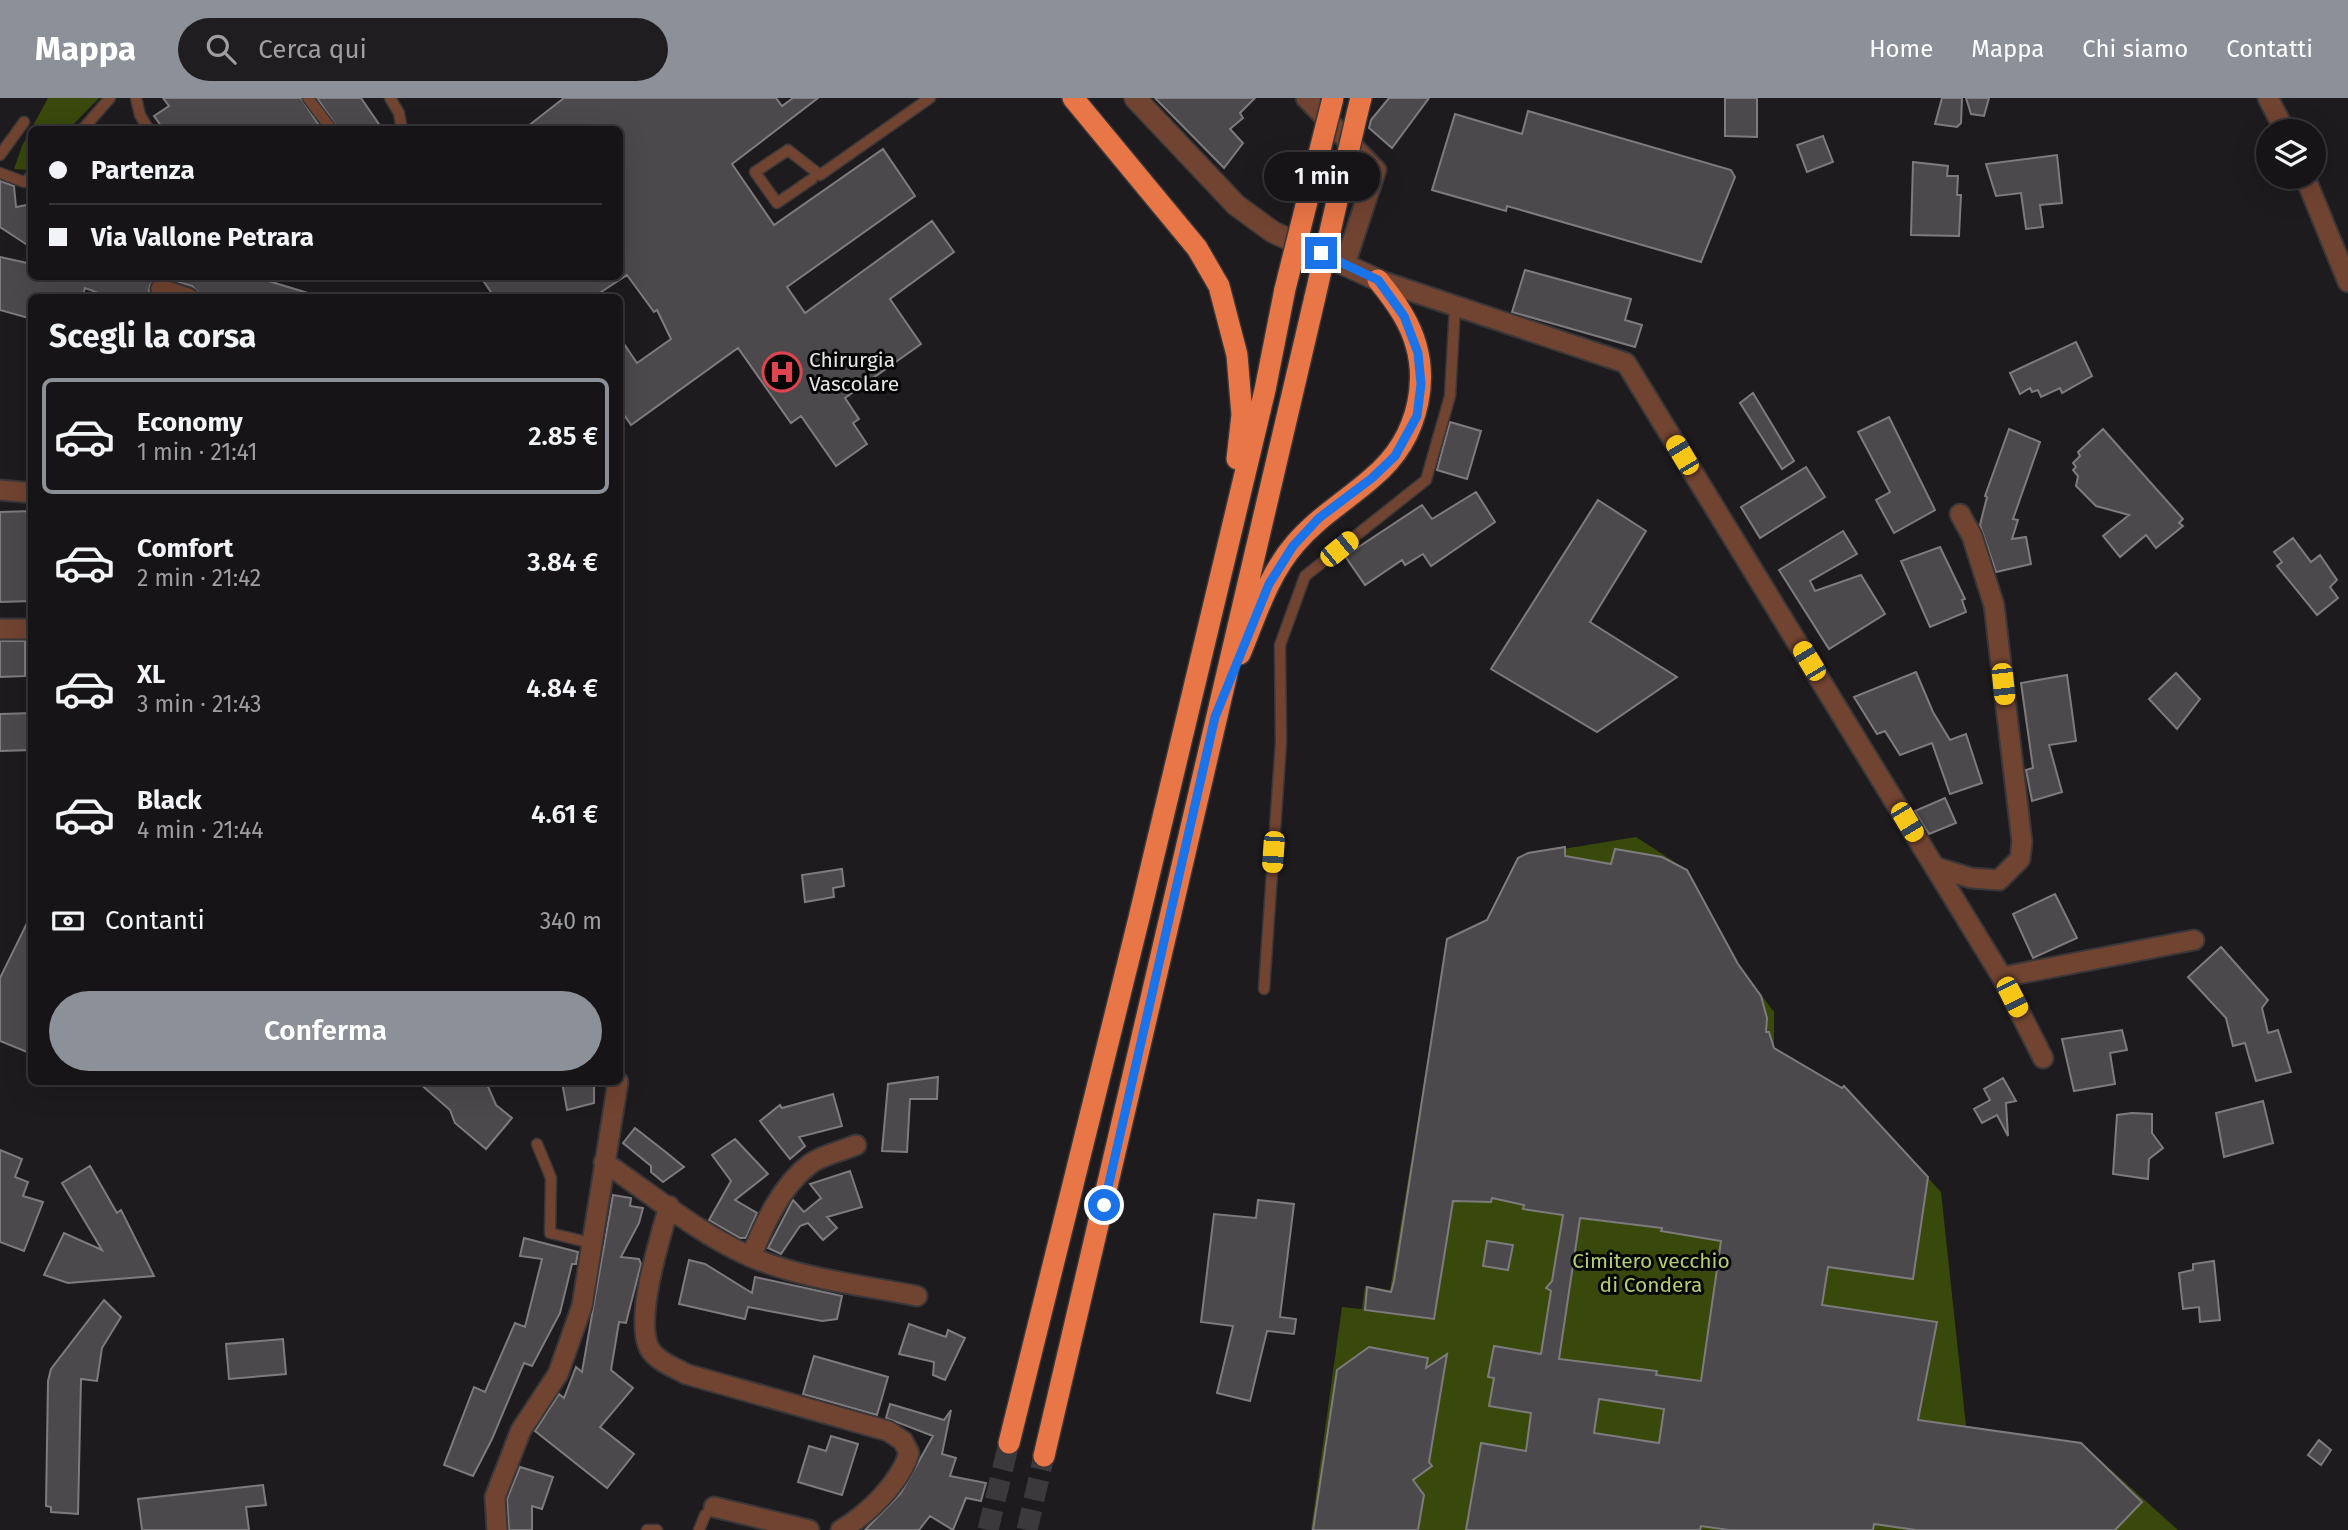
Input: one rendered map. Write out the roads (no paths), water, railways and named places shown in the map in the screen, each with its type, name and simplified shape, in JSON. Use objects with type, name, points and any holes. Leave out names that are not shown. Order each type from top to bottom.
[{"type":"highway","points":[[1073,98],[1197,248],[1219,286],[1237,355],[1242,415],[1229,535]]},
{"type":"highway","points":[[1009,1443],[1138,922],[1265,390],[1285,289],[1333,98]]},
{"type":"highway","points":[[1044,1456],[1359,106]]},
{"type":"highway","points":[[1215,717],[1269,584],[1293,546],[1319,518],[1372,478],[1395,456],[1417,416],[1421,384],[1418,353],[1404,316],[1378,280]]},
{"type":"street","points":[[1135,98],[1236,205],[1273,232],[1378,280],[1626,363],[1935,867],[2001,977],[2043,1058]]},
{"type":"street","points":[[1306,98],[1376,170],[1345,264]]},
{"type":"street","points":[[2268,98],[2279,119]]},
{"type":"street","points":[[2310,189],[2348,282]]},
{"type":"street","points":[[0,490],[28,493]]},
{"type":"street","points":[[1935,867],[1971,878],[1999,880],[2020,859],[2022,842],[1994,605],[1972,536],[1960,514]]},
{"type":"street","points":[[0,629],[28,629]]},
{"type":"street","points":[[2001,977],[2194,940]]},
{"type":"street","points":[[497,1530],[495,1497],[521,1430],[558,1374],[573,1336],[617,1085]]},
{"type":"street","points":[[751,1257],[764,1224],[781,1198],[811,1163],[856,1145]]},
{"type":"street","points":[[604,1162],[726,1245],[751,1257],[786,1269],[917,1296]]},
{"type":"street","points":[[669,1206],[651,1274],[645,1325],[648,1347],[662,1361],[687,1374],[888,1431],[904,1441],[909,1453],[905,1468],[859,1519],[841,1530]]},
{"type":"street","points":[[714,1507],[808,1530]]},
{"type":"lane","points":[[86,126],[110,98]]},
{"type":"lane","points":[[135,98],[139,115],[146,126]]},
{"type":"lane","points":[[308,98],[329,126]]},
{"type":"lane","points":[[390,98],[399,113],[401,126]]},
{"type":"lane","points":[[812,179],[777,203],[755,172],[788,150],[820,174],[930,98]]},
{"type":"lane","points":[[0,155],[24,122]]},
{"type":"lane","points":[[0,173],[24,182],[28,179]]},
{"type":"lane","points":[[1264,989],[1280,742],[1280,645],[1306,576],[1426,480],[1450,397],[1455,306]]},
{"type":"lane","points":[[537,1144],[551,1178],[550,1233],[591,1243]]},
{"type":"lane","points":[[699,1530],[705,1515],[714,1507]]},
{"type":"lane","points":[[647,1530],[657,1530]]},
{"type":"tunnel","points":[[988,1530],[1009,1443]]},
{"type":"tunnel","points":[[1027,1530],[1044,1456]]},
{"type":"place","name":"Chirurgia Vascolare","points":[[782,372]]},
{"type":"park label","name":"Cimitero vecchio di Condera","points":[[1651,1273]]}]
